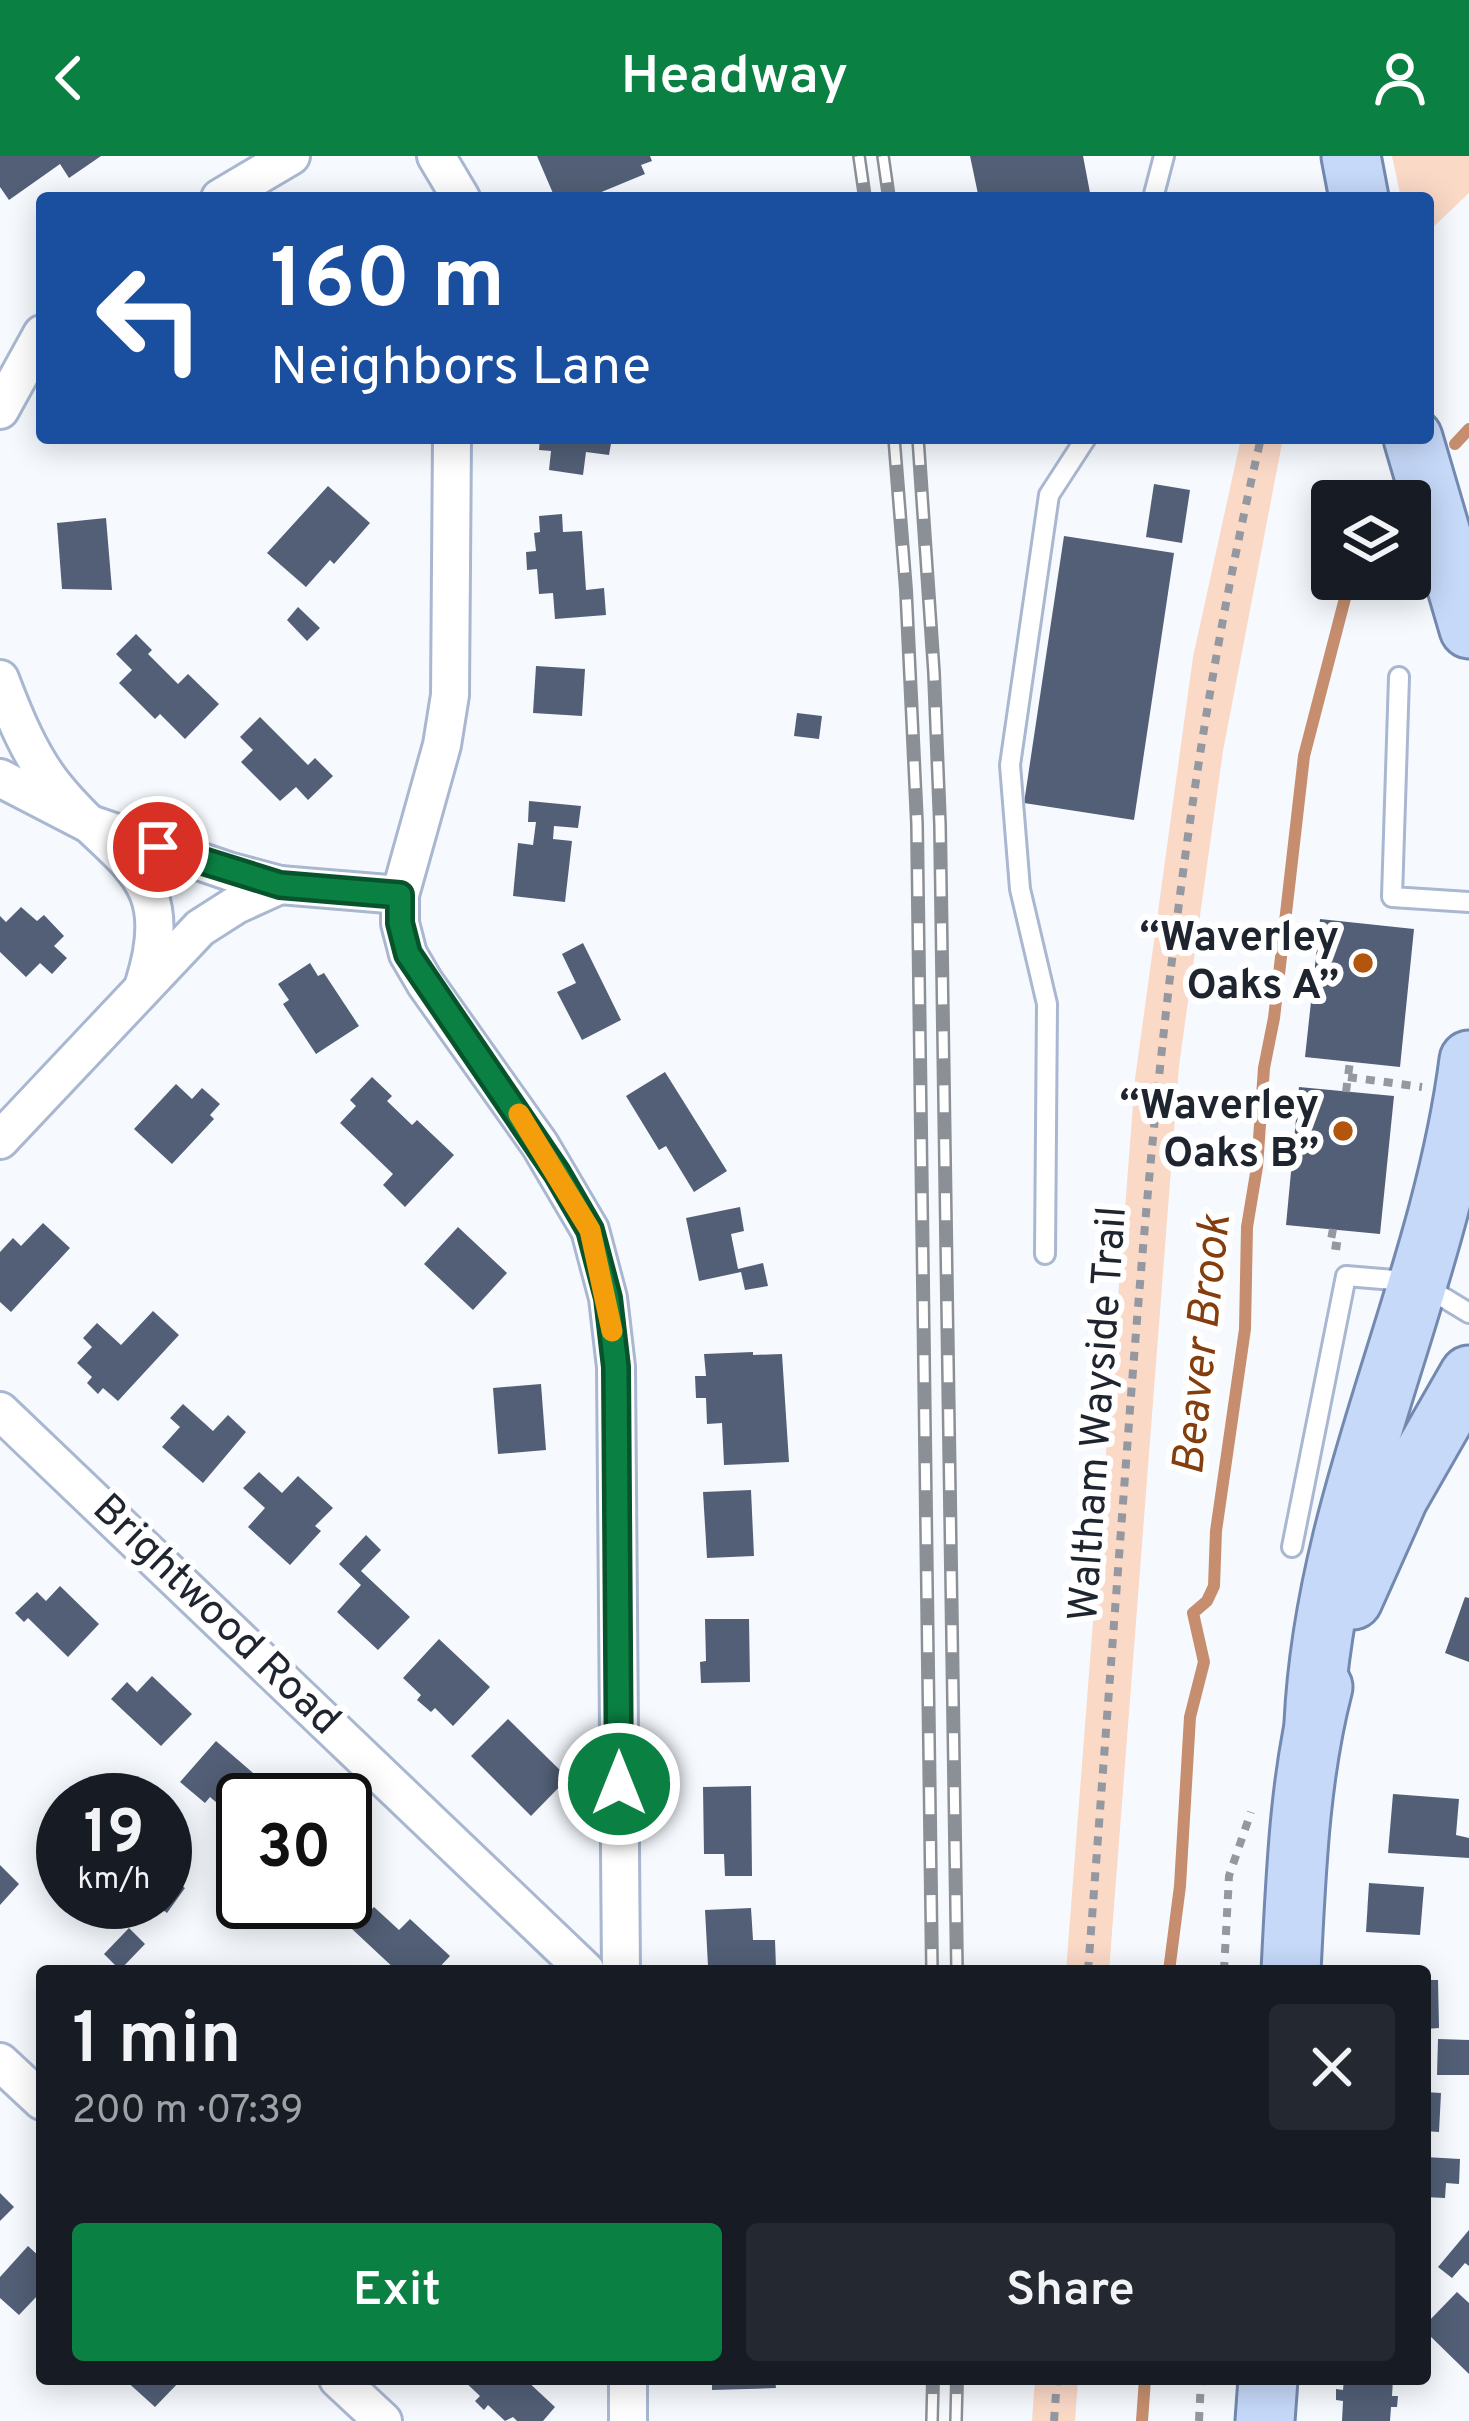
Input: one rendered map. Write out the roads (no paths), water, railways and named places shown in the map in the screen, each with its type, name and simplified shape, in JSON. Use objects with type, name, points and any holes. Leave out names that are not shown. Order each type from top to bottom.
[{"type":"main road","points":[[1351,156],[1359,192]]},
{"type":"main road","points":[[1415,444],[1466,606],[1469,660]]},
{"type":"main road","points":[[1291,1965],[1318,1660],[1336,1555],[1382,1388],[1449,1177],[1461,1080]]},
{"type":"main road","points":[[1314,1723],[1336,1648],[1374,1551],[1411,1474],[1469,1375]]},
{"type":"main road","points":[[1265,2421],[1268,2385]]},
{"type":"street","points":[[230,192],[291,156]]},
{"type":"street","points":[[436,156],[457,192]]},
{"type":"street","points":[[0,410],[36,345]]},
{"type":"street","points":[[452,444],[450,695],[442,746],[400,895],[400,923],[408,954],[550,1162],[590,1230],[608,1298],[616,1367],[621,1965]]},
{"type":"street","points":[[0,680],[52,784],[133,865],[155,908],[156,945],[143,988]]},
{"type":"street","points":[[0,778],[87,824],[280,885],[400,895]]},
{"type":"street","points":[[0,1140],[200,928],[280,885]]},
{"type":"street","name":"Brightwood Road","points":[[0,1411],[580,1965]]},
{"type":"street","points":[[0,2062],[36,2095]]},
{"type":"street","points":[[344,2385],[382,2421]]},
{"type":"street","points":[[628,2385],[628,2421]]},
{"type":"lane","points":[[1155,192],[1164,156]]},
{"type":"lane","points":[[1046,1253],[1048,1004],[1018,871],[1010,765],[1049,495],[1082,444]]},
{"type":"lane","points":[[1399,677],[1393,897],[1469,902]]},
{"type":"lane","points":[[1292,1547],[1346,1276],[1418,1282],[1469,1313]]},
{"type":"waterway","name":"Beaver Brook","points":[[1455,444],[1469,429]]},
{"type":"waterway","name":"Beaver Brook","points":[[1170,1965],[1180,1886],[1190,1717],[1204,1662],[1193,1613],[1207,1601],[1214,1586],[1216,1531],[1245,1329],[1247,1227],[1264,1068],[1304,756],[1345,600]]},
{"type":"waterway","name":"Beaver Brook","points":[[1142,2421],[1145,2385]]},
{"type":"railway","points":[[859,156],[864,192]]},
{"type":"railway","points":[[883,156],[888,192]]},
{"type":"railway","points":[[894,444],[917,824],[932,1965]]},
{"type":"railway","points":[[918,444],[940,825],[957,1965]]},
{"type":"railway","points":[[932,2421],[933,2385]]},
{"type":"railway","points":[[956,2421],[957,2385]]},
{"type":"place","name":"“Waverley Oaks A”","points":[[1363,963]]},
{"type":"place","name":"“Waverley Oaks B”","points":[[1343,1131]]}]
